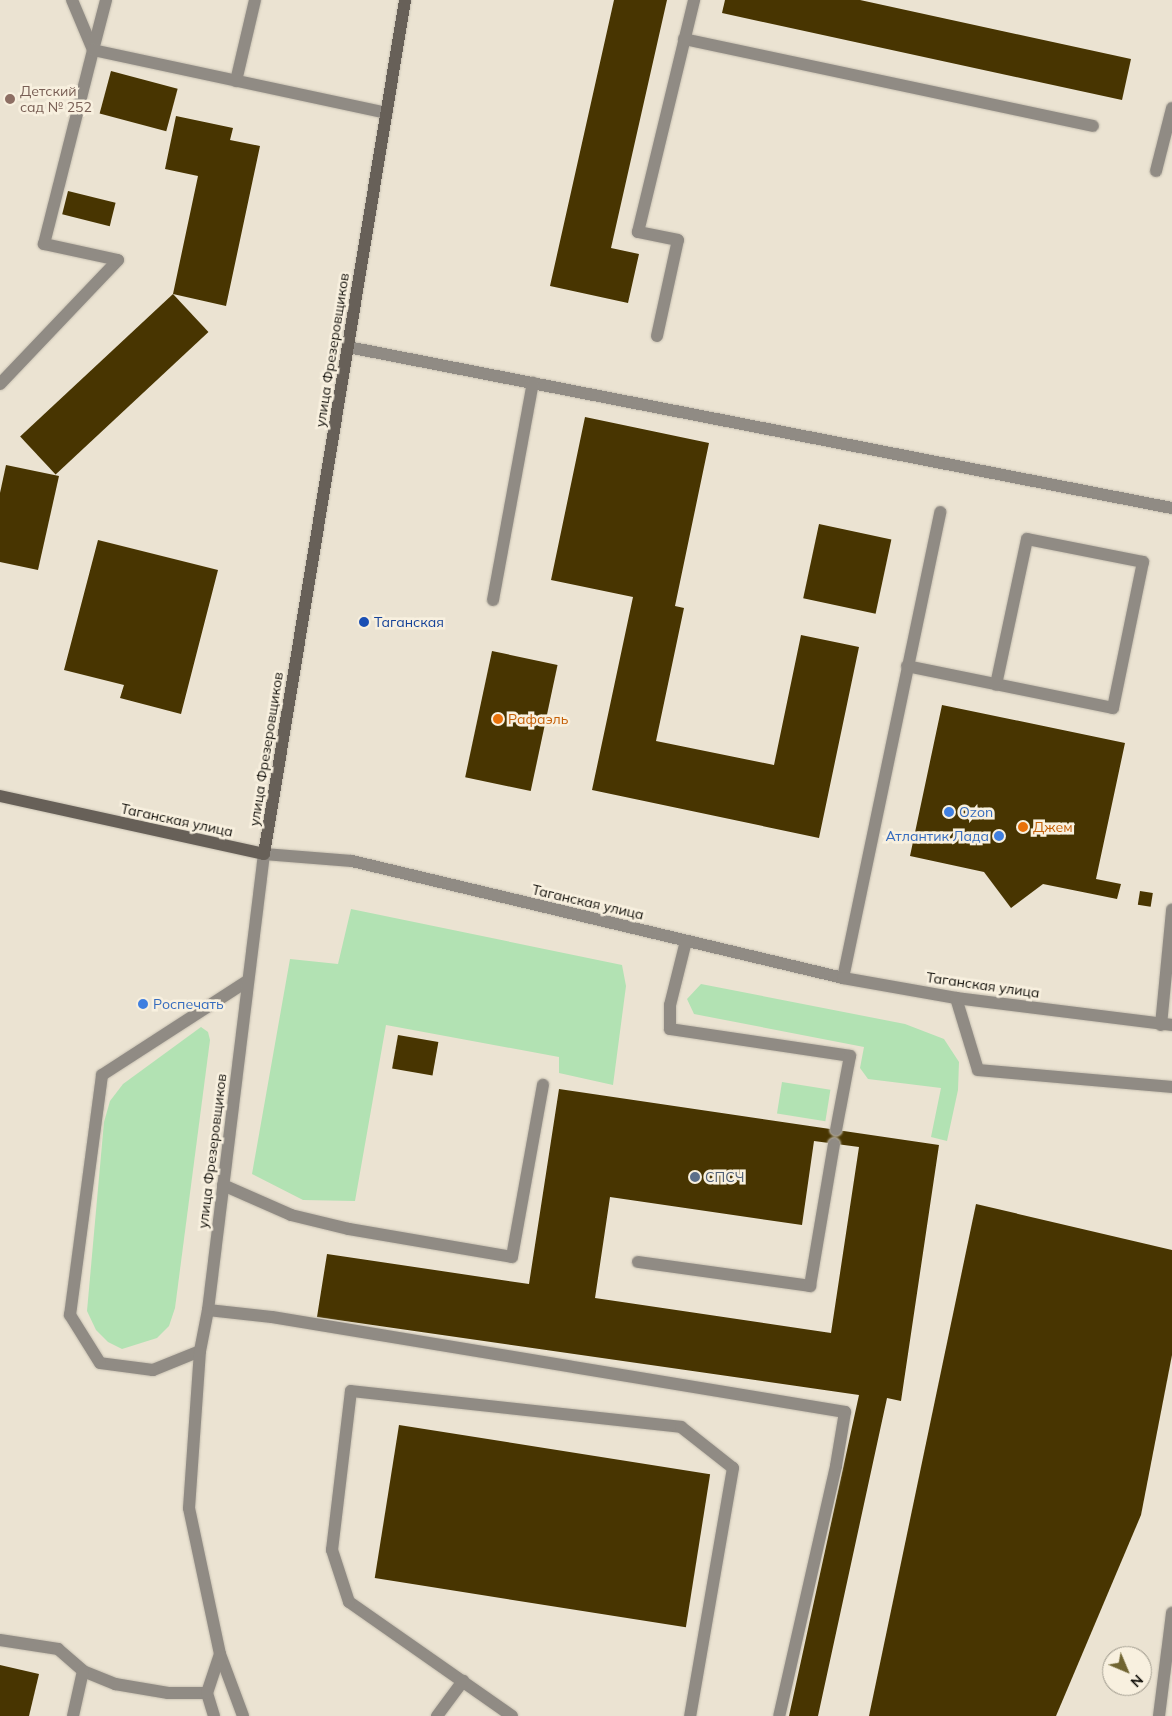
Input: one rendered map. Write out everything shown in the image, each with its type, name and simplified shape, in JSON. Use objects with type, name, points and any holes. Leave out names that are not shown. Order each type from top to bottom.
[{"type":"main road","name":"улица Фрезеровщиков","points":[[264,854],[405,0]]},
{"type":"main road","name":"Таганская улица","points":[[0,796],[264,854]]},
{"type":"street","points":[[72,0],[94,50]]},
{"type":"street","points":[[0,384],[118,260],[44,244],[106,0]]},
{"type":"street","points":[[236,81],[255,0]]},
{"type":"street","points":[[657,336],[678,240],[638,232],[694,0]]},
{"type":"street","points":[[684,39],[1093,126]]},
{"type":"street","points":[[94,50],[386,113]]},
{"type":"street","points":[[1156,170],[1172,108]]},
{"type":"street","points":[[348,347],[1172,508]]},
{"type":"street","points":[[493,600],[533,383]]},
{"type":"street","points":[[843,978],[940,512]]},
{"type":"street","points":[[907,666],[996,685],[1113,708],[1143,562],[1027,538],[996,685]]},
{"type":"street","name":"Таганская улица","points":[[264,854],[352,861],[843,978],[956,998],[1167,1025]]},
{"type":"street","name":"улица Фрезеровщиков","points":[[243,1716],[220,1654],[189,1508],[200,1351],[208,1310],[246,982],[264,854]]},
{"type":"street","points":[[1167,1025],[1172,910]]},
{"type":"street","points":[[686,941],[670,1005],[670,1029],[850,1056],[836,1130]]},
{"type":"street","points":[[200,1351],[153,1370],[100,1363],[70,1315],[102,1075],[246,982]]},
{"type":"street","points":[[956,998],[978,1070],[1172,1087]]},
{"type":"street","points":[[223,1185],[291,1215],[349,1229],[512,1257],[543,1085]]},
{"type":"street","points":[[638,1262],[810,1286],[834,1144]]},
{"type":"street","points":[[208,1310],[272,1317],[845,1412],[836,1466],[780,1716]]},
{"type":"street","points":[[512,1716],[349,1602],[332,1550],[351,1391],[682,1427],[733,1468],[690,1716]]},
{"type":"street","points":[[1159,1716],[1172,1613]]},
{"type":"street","points":[[0,1640],[58,1649],[83,1671],[115,1684],[168,1694],[207,1693]]},
{"type":"street","points":[[214,1716],[207,1693],[220,1654]]},
{"type":"street","points":[[72,1716],[83,1671]]},
{"type":"street","points":[[437,1716],[463,1682]]},
{"type":"green space","points":[[351,909],[622,965],[626,986],[613,1085],[559,1073],[559,1057],[386,1025],[355,1201],[303,1200],[252,1174],[290,959],[338,964]]},
{"type":"green space","points":[[701,984],[905,1024],[944,1039],[959,1062],[958,1090],[947,1141],[931,1137],[941,1088],[868,1079],[860,1068],[864,1047],[694,1014],[687,999]]},
{"type":"green space","points":[[201,1027],[208,1032],[210,1040],[175,1308],[169,1326],[157,1338],[122,1349],[108,1342],[96,1330],[87,1311],[104,1122],[110,1101],[123,1084]]},
{"type":"green space","points":[[782,1082],[830,1090],[825,1121],[777,1114]]},
{"type":"building","points":[[614,0],[667,0],[611,248],[639,254],[628,303],[550,286]]},
{"type":"building","points":[[725,0],[860,0],[1131,59],[1122,100],[722,13]]},
{"type":"building","points":[[111,71],[178,89],[166,131],[100,114]]},
{"type":"building","points":[[176,116],[233,128],[230,140],[260,146],[226,306],[173,294],[198,176],[165,169]]},
{"type":"building","points":[[68,191],[116,203],[110,226],[62,214]]},
{"type":"building","points":[[173,294],[208,332],[56,475],[20,437]]},
{"type":"building","points":[[585,417],[709,443],[675,606],[684,608],[656,741],[774,765],[801,635],[859,647],[819,838],[592,790],[633,597],[551,580]]},
{"type":"building","points":[[6,465],[59,476],[38,570],[0,562],[0,493]]},
{"type":"building","points":[[819,524],[891,539],[876,614],[803,598]]},
{"type":"building","points":[[98,540],[218,570],[181,714],[120,698],[124,685],[64,670]]},
{"type":"building","points":[[492,651],[558,665],[531,791],[465,777]]},
{"type":"building","points":[[942,705],[1125,743],[1096,879],[1121,884],[1117,899],[1043,884],[1011,908],[984,872],[910,856]]},
{"type":"building","points":[[1140,891],[1153,893],[1151,907],[1138,905]]},
{"type":"building","points":[[398,1035],[438,1042],[432,1076],[392,1068]]},
{"type":"building","points":[[559,1089],[939,1145],[901,1401],[887,1398],[818,1716],[789,1716],[859,1395],[317,1317],[327,1254],[529,1284]],"holes":[[[814,1141],[859,1147],[831,1333],[595,1298],[610,1197],[802,1225]]]},
{"type":"building","points":[[976,1204],[1172,1250],[1172,1355],[1141,1515],[1056,1716],[869,1716]]},
{"type":"building","points":[[399,1425],[710,1474],[686,1627],[375,1578]]},
{"type":"building","points":[[0,1665],[39,1674],[29,1716],[0,1716]]},
{"type":"place","name":"Детский сад № 252","points":[[10,99]]},
{"type":"place","name":"Таганская","points":[[364,622]]},
{"type":"place","name":"Рафаэль","points":[[498,719]]},
{"type":"place","name":"Ozon","points":[[949,812]]},
{"type":"place","name":"Джем","points":[[1023,827]]},
{"type":"place","name":"Атлантик Лада","points":[[999,836]]},
{"type":"place","name":"Роспечать","points":[[143,1004]]},
{"type":"place","name":"СПСЧ","points":[[695,1177]]}]
